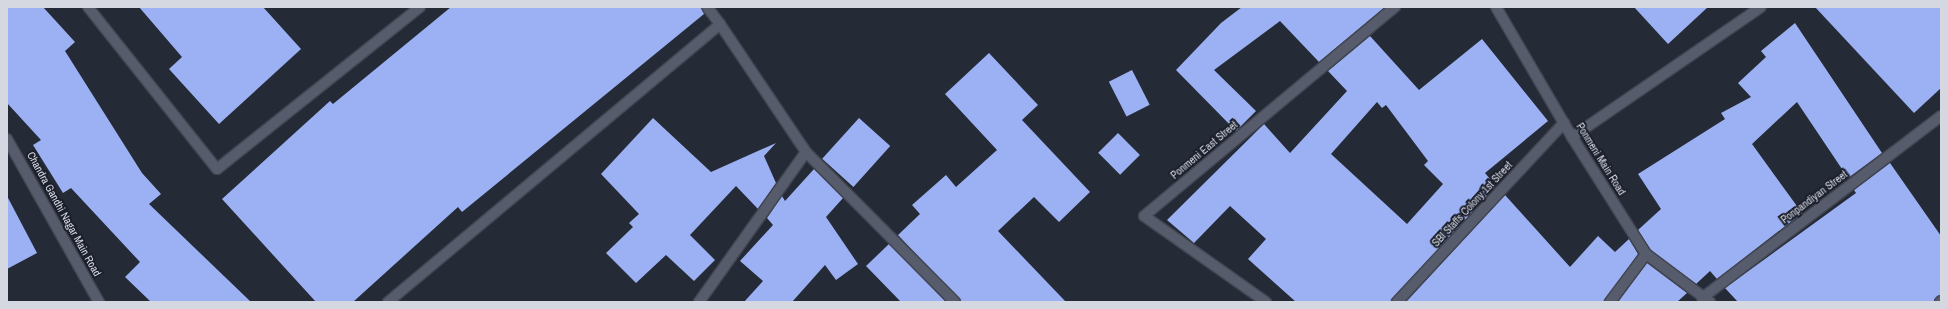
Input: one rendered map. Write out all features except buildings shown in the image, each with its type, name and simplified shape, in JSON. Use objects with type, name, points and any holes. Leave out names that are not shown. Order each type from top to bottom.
[{"type":"street","points":[[88,7],[217,168],[420,7]]},
{"type":"street","points":[[707,7],[806,152],[955,302]]},
{"type":"street","name":"Ponmeni East Street","points":[[1266,302],[1144,216],[1395,7]]},
{"type":"street","name":"Ponmeni Main Road","points":[[1496,7],[1572,137],[1646,254],[1706,300]]},
{"type":"street","points":[[1572,137],[1761,7]]},
{"type":"street","points":[[388,302],[720,24]]},
{"type":"street","name":"Ponpandiyan Street","points":[[1706,300],[1941,116]]},
{"type":"street","name":"SBI Staffs Colony 1st Street","points":[[1397,302],[1564,123]]},
{"type":"street","name":"Chandra Gandhi Nagar Main Road","points":[[7,138],[99,302]]},
{"type":"street","points":[[699,302],[806,152]]},
{"type":"street","points":[[1610,302],[1646,254]]}]
